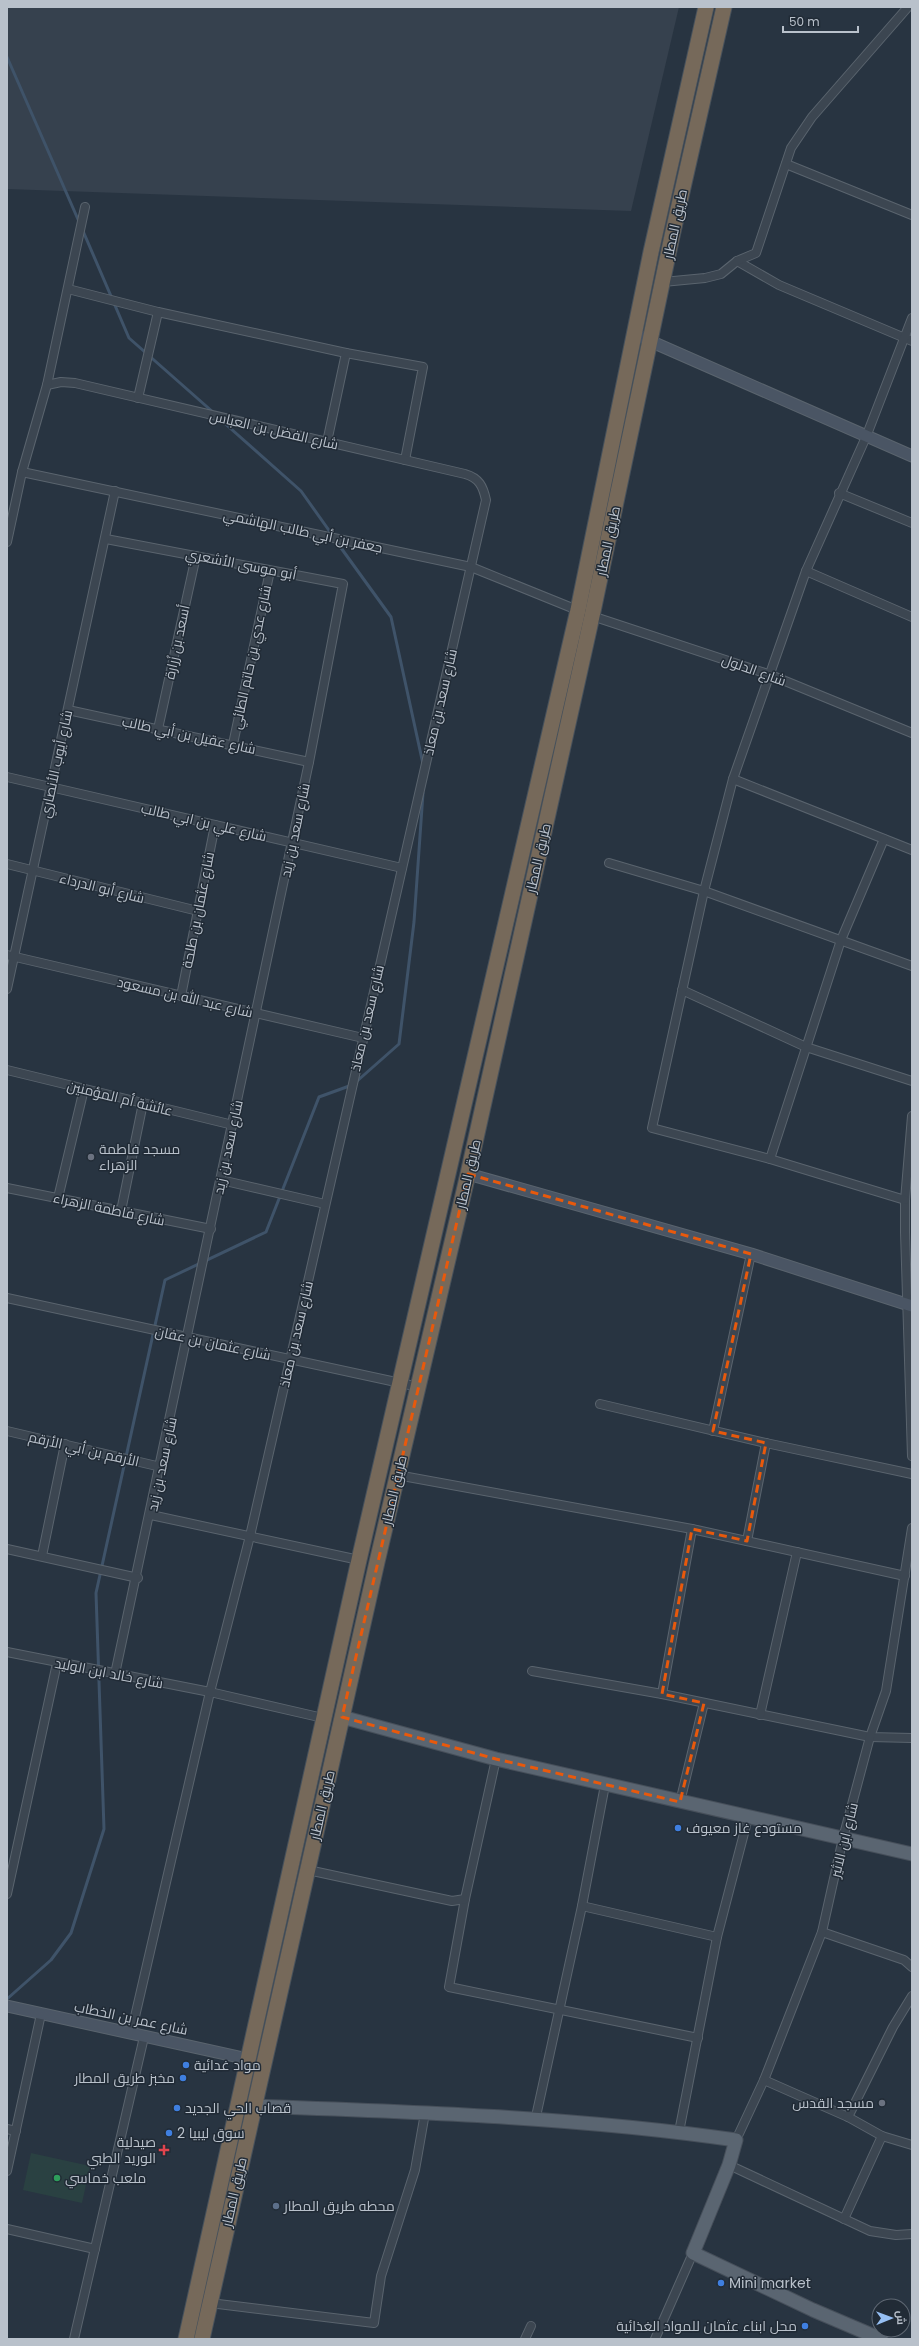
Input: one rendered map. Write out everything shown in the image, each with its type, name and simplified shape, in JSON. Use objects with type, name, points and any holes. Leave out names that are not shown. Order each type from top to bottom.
[{"type":"highway","name":"طريق المطار","points":[[186,2339],[399,1383],[578,610],[655,232],[706,7]]},
{"type":"highway","name":"طريق المطار","points":[[202,2339],[397,1475],[419,1387],[468,1174],[592,616],[651,342],[672,236],[724,7]]},
{"type":"highway","points":[[655,232],[672,236]]},
{"type":"highway","points":[[324,1715],[329,1727],[342,1718]]},
{"type":"highway","points":[[324,1715],[342,1718]]},
{"type":"highway","points":[[244,2079],[260,2083]]},
{"type":"main road","points":[[342,1718],[496,1760],[912,1854]]},
{"type":"main road","points":[[254,2106],[425,2112],[679,2132],[736,2140],[729,2165],[693,2253],[813,2310],[880,2339]]},
{"type":"street","points":[[663,282],[705,278],[721,274],[737,261],[756,253],[791,148],[812,116],[908,7]]},
{"type":"street","points":[[786,164],[912,215]]},
{"type":"street","points":[[7,542],[22,472],[47,385],[85,207]]},
{"type":"street","points":[[737,261],[779,285],[908,340]]},
{"type":"street","points":[[68,289],[158,312],[346,353],[423,367],[406,460]]},
{"type":"street","points":[[138,398],[158,312]]},
{"type":"street","points":[[905,1200],[770,1159],[652,1128],[704,891],[733,779],[768,674],[806,571],[839,493],[866,437],[908,340],[912,318]]},
{"type":"street","points":[[634,334],[912,456]]},
{"type":"street","points":[[326,442],[346,353]]},
{"type":"street","name":"شارع الفضل بن العباس","points":[[47,385],[61,382],[74,383],[474,477],[484,490],[486,500]]},
{"type":"street","name":"جعفر بن أبي طالب الهاشمي","points":[[22,472],[471,567],[578,610]]},
{"type":"street","name":"شارع أيوب الأنصاري","points":[[7,989],[10,956],[33,871],[115,492]]},
{"type":"street","points":[[839,493],[912,524]]},
{"type":"street","name":"شارع سعد بن معاذ","points":[[131,2034],[210,1692],[250,1536],[486,500]]},
{"type":"street","name":"أبو موسى الأشعري","points":[[106,539],[343,584],[337,618]]},
{"type":"street","name":"أسعد بن زُرارة","points":[[158,728],[196,556]]},
{"type":"street","name":"شارع عدي بن حاتم الطائي","points":[[233,744],[270,571]]},
{"type":"street","points":[[806,571],[912,617]]},
{"type":"street","name":"شارع الدلول","points":[[578,610],[592,616],[768,674],[912,733]]},
{"type":"street","name":"شارع سعد بن زيد","points":[[116,1674],[138,1578],[309,762],[337,618]]},
{"type":"street","name":"شارع عقيل بن أبي طالب","points":[[68,710],[233,744],[309,762]]},
{"type":"street","name":"شارع علي بن ابي طالب","points":[[7,777],[402,868]]},
{"type":"street","points":[[733,779],[912,850]]},
{"type":"street","name":"شارع عثمان بن طلحة","points":[[181,996],[215,825]]},
{"type":"street","points":[[770,1159],[841,940],[884,839]]},
{"type":"street","points":[[609,863],[704,891],[912,966]]},
{"type":"street","name":"شارع أبو الدرداء","points":[[7,864],[198,911]]},
{"type":"street","name":"شارع عبد الله بن مسعود","points":[[10,956],[363,1038]]},
{"type":"street","points":[[682,990],[806,1047],[912,1081]]},
{"type":"street","name":"عائشة أم المؤمنين","points":[[7,1070],[233,1125]]},
{"type":"street","points":[[58,1198],[84,1089]]},
{"type":"street","points":[[121,1211],[143,1103]]},
{"type":"street","points":[[912,1116],[905,1200],[910,1305],[912,1456]]},
{"type":"street","points":[[468,1174],[751,1254],[910,1305]]},
{"type":"street","points":[[221,1180],[325,1204]]},
{"type":"street","name":"شارع فاطمة الزهراء","points":[[7,1188],[211,1230]]},
{"type":"street","points":[[713,1431],[751,1254]]},
{"type":"street","name":"شارع عثمان بن عفان","points":[[7,1298],[419,1387]]},
{"type":"street","points":[[600,1404],[766,1443],[912,1474]]},
{"type":"street","name":"الأرقم بن أبي الأرقم","points":[[7,1431],[161,1467]]},
{"type":"street","points":[[746,1541],[766,1443]]},
{"type":"street","points":[[42,1556],[65,1444]]},
{"type":"street","points":[[397,1475],[692,1529],[906,1576]]},
{"type":"street","points":[[151,1515],[359,1560]]},
{"type":"street","name":"شارع ابن الاثير","points":[[736,2140],[764,2080],[822,1932],[870,1737],[886,1691],[906,1576],[912,1528]]},
{"type":"street","points":[[662,1694],[692,1529]]},
{"type":"street","points":[[7,1549],[138,1578]]},
{"type":"street","points":[[760,1715],[797,1552]]},
{"type":"street","name":"شارع خالد ابن الوليد","points":[[7,1652],[324,1715]]},
{"type":"street","points":[[7,1894],[57,1663]]},
{"type":"street","points":[[532,1671],[662,1694],[870,1737],[912,1738]]},
{"type":"street","points":[[680,1802],[704,1703]]},
{"type":"street","points":[[496,1760],[465,1899],[449,1987],[698,2038]]},
{"type":"street","points":[[535,2121],[582,1906],[605,1785]]},
{"type":"street","points":[[679,2132],[717,1937],[748,1818]]},
{"type":"street","points":[[308,1870],[452,1901],[465,1899]]},
{"type":"street","points":[[582,1906],[717,1937]]},
{"type":"street","points":[[822,1932],[904,1960],[912,1967]]},
{"type":"street","points":[[848,2117],[893,2027],[912,1996]]},
{"type":"street","name":"شارع عمر بن الخطاب","points":[[7,2006],[248,2059]]},
{"type":"street","points":[[7,2171],[41,2014]]},
{"type":"street","points":[[74,2339],[144,2037]]},
{"type":"street","points":[[764,2080],[848,2117],[882,2136],[912,2145]]},
{"type":"street","points":[[210,2303],[374,2323],[381,2276],[415,2170],[425,2112]]},
{"type":"street","points":[[7,2129],[16,2131]]},
{"type":"street","points":[[844,2219],[882,2136]]},
{"type":"street","points":[[729,2165],[844,2219],[883,2234],[912,2234]]},
{"type":"street","points":[[7,2229],[95,2249]]},
{"type":"street","points":[[655,2339],[693,2253]]},
{"type":"street","points":[[525,2339],[531,2326]]},
{"type":"highlighted area","points":[[468,1174],[751,1254],[713,1431],[766,1443],[747,1541],[692,1529],[662,1694],[704,1703],[680,1802],[496,1759],[342,1717]]},
{"type":"shaded area","points":[[7,7],[679,7],[631,211],[7,189]]},
{"type":"green space","name":"ملعب خماسي","points":[[31,2153],[90,2166],[82,2203],[23,2190]]},
{"type":"waterway","points":[[7,57],[80,224]]},
{"type":"waterway","points":[[83,231],[129,338],[214,413]]},
{"type":"waterway","points":[[221,420],[301,491],[333,536]]},
{"type":"waterway","points":[[336,541],[391,617],[423,764]]},
{"type":"waterway","points":[[356,1082],[399,1044],[414,922],[423,793]]},
{"type":"waterway","points":[[7,1999],[51,1960],[71,1933],[104,1829],[96,1593],[165,1280],[266,1232],[319,1097],[352,1085]]},
{"type":"place","name":"مسجد فاطمة الزهراء","points":[[91,1157]]},
{"type":"place","name":"مستودع غاز معيوف","points":[[678,1828]]},
{"type":"place","name":"مواد غدائية","points":[[186,2065]]},
{"type":"place","name":"مخبز طريق المطار","points":[[183,2078]]},
{"type":"place","name":"مسجد القدس","points":[[882,2103]]},
{"type":"place","name":"قصاب الحي الجديد","points":[[177,2108]]},
{"type":"place","name":"سوق ليبيا 2","points":[[169,2133]]},
{"type":"place","name":"صيدلية الوريد الطبي","points":[[164,2150]]},
{"type":"place","name":"ملعب خماسي","points":[[57,2178]]},
{"type":"place","name":"محطه طريق المطار","points":[[276,2206]]},
{"type":"place","name":"Mini market","points":[[721,2283]]},
{"type":"place","name":"محل ابناء عثمان للمواد الغذائية","points":[[805,2326]]}]
